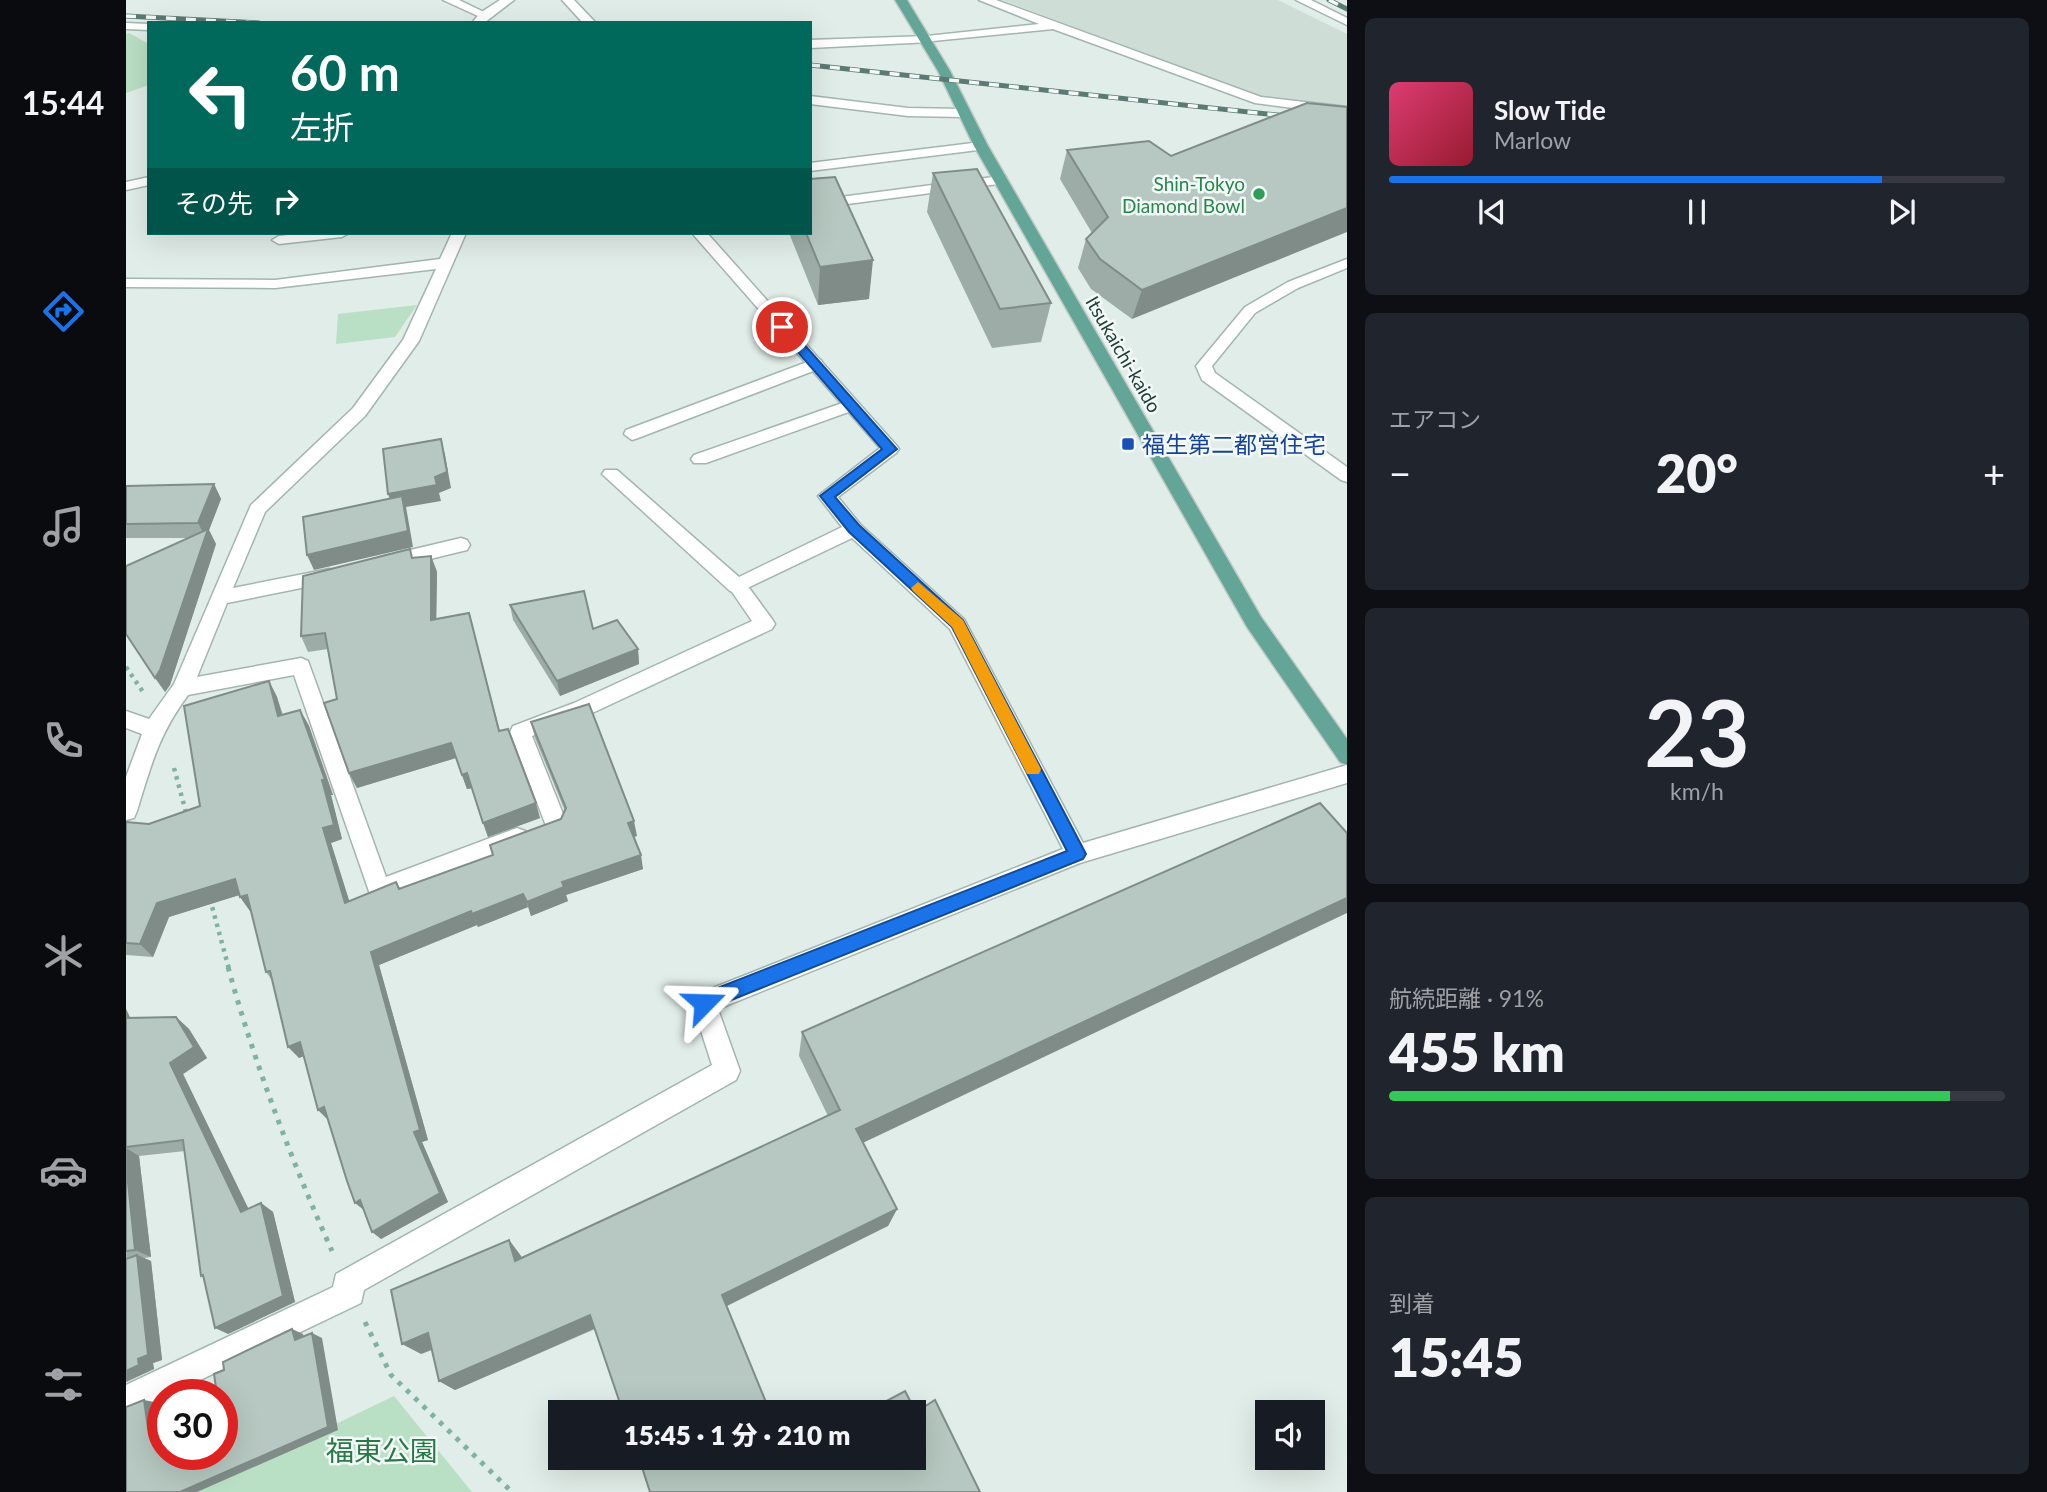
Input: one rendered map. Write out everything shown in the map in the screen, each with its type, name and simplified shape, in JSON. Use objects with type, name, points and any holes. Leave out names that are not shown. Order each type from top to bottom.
[{"type":"main road","name":"Itsukaichi-kaido","points":[[901,0],[927,40],[981,146],[1254,622],[1347,756]]},
{"type":"street","points":[[449,0],[481,19],[508,0]]},
{"type":"street","points":[[568,0],[588,21]]},
{"type":"street","points":[[985,0],[1259,100],[1347,111]]},
{"type":"street","points":[[1302,0],[1347,22]]},
{"type":"street","points":[[126,26],[147,27]]},
{"type":"street","points":[[812,44],[927,40],[1054,26]]},
{"type":"street","points":[[812,100],[908,112],[963,113]]},
{"type":"street","points":[[812,167],[981,146]]},
{"type":"street","points":[[812,205],[1001,180]]},
{"type":"street","points":[[126,186],[147,181]]},
{"type":"street","points":[[279,240],[324,235]]},
{"type":"street","points":[[126,811],[157,723],[182,688],[257,509],[359,412],[411,341],[458,235]]},
{"type":"street","points":[[701,235],[890,449],[827,496],[854,529],[957,624],[1077,854]]},
{"type":"street","points":[[126,283],[275,284],[446,263]]},
{"type":"street","points":[[1347,263],[1293,285],[1250,310],[1204,366],[1208,376],[1347,476]]},
{"type":"street","points":[[632,434],[815,364]]},
{"type":"street","points":[[700,460],[851,405]]},
{"type":"street","points":[[182,688],[301,666],[379,890],[555,824],[520,732],[581,709],[765,624],[737,586],[611,474]]},
{"type":"street","points":[[737,586],[854,529]]},
{"type":"street","points":[[368,567],[461,545]]},
{"type":"street","points":[[219,598],[341,574]]},
{"type":"street","points":[[126,719],[157,723]]},
{"type":"street","points":[[126,1400],[349,1289],[727,1071],[704,1003],[1077,854],[1347,774]]},
{"type":"path","points":[[126,667],[157,723],[188,820]]},
{"type":"path","points":[[209,898],[241,1014],[292,1160],[391,1376],[512,1492]]},
{"type":"shaded area","points":[[1002,0],[1278,0],[1347,34],[1347,109],[1271,100]]},
{"type":"green space","points":[[126,34],[147,43],[147,86],[126,93]]},
{"type":"green space","points":[[417,305],[395,337],[336,344],[338,314]]},
{"type":"green space","name":"福東公園","points":[[394,1396],[472,1492],[194,1492]]},
{"type":"building","points":[[1307,103],[1347,107],[1347,208],[1142,290],[1100,259],[1086,239],[1108,217],[1067,150],[1149,141],[1171,156]]},
{"type":"building","points":[[977,169],[1051,303],[1000,309],[933,173]]},
{"type":"building","points":[[835,177],[873,260],[820,267],[807,235],[812,235],[812,179]]},
{"type":"building","points":[[441,439],[447,472],[435,477],[437,485],[388,494],[383,449]]},
{"type":"building","points":[[214,484],[198,523],[126,524],[126,486]]},
{"type":"building","points":[[402,496],[408,531],[307,555],[303,517]]},
{"type":"building","points":[[208,529],[155,678],[126,634],[126,566]]},
{"type":"building","points":[[410,549],[412,558],[431,556],[431,620],[469,613],[499,731],[508,729],[536,803],[483,823],[467,773],[462,775],[451,743],[349,773],[324,703],[337,699],[325,633],[301,636],[303,576]]},
{"type":"building","points":[[584,591],[593,629],[617,620],[638,649],[557,681],[510,605]]},
{"type":"building","points":[[269,681],[278,716],[300,710],[325,780],[322,780],[334,825],[323,828],[345,903],[396,882],[399,889],[493,855],[490,845],[561,819],[566,808],[531,722],[589,704],[634,821],[628,823],[641,855],[562,882],[564,887],[527,902],[523,894],[472,914],[471,911],[371,952],[420,1130],[414,1132],[440,1193],[372,1232],[360,1200],[355,1203],[324,1107],[318,1110],[300,1042],[288,1047],[270,971],[266,972],[247,895],[240,897],[235,879],[157,903],[140,944],[126,943],[126,822],[149,824],[200,806],[184,706]]},
{"type":"building","points":[[1320,803],[1347,833],[1347,898],[856,1129],[897,1209],[722,1295],[765,1400],[619,1400],[590,1315],[439,1381],[428,1333],[402,1344],[391,1290],[509,1240],[515,1261],[840,1110],[802,1032]]},
{"type":"building","points":[[176,1017],[194,1047],[170,1063],[241,1212],[261,1203],[283,1296],[215,1328],[203,1275],[201,1276],[183,1140],[126,1147],[126,1018]]},
{"type":"building","points":[[126,1163],[135,1250],[126,1251]]},
{"type":"building","points":[[137,1255],[148,1355],[138,1359],[139,1365],[126,1371],[126,1259]]},
{"type":"building","points":[[292,1329],[295,1340],[312,1333],[328,1427],[238,1467],[238,1379],[215,1379],[214,1374],[224,1370],[223,1362]]},
{"type":"building","points":[[905,1391],[910,1400],[888,1400]]},
{"type":"building","points":[[144,1400],[147,1470],[230,1470],[180,1492],[126,1492],[126,1407]]},
{"type":"building","points":[[935,1400],[980,1492],[650,1492],[643,1470],[926,1470],[926,1406]]},
{"type":"railway","points":[[1329,0],[1347,9]]},
{"type":"railway","points":[[126,16],[221,21]]},
{"type":"railway","points":[[812,65],[1295,117]]},
{"type":"slow traffic","points":[[918,588],[957,624],[1033,769]]},
{"type":"place","name":"Shin-Tokyo Diamond Bowl","points":[[1259,194]]},
{"type":"place","name":"福生第二都営住宅","points":[[1128,444]]},
{"type":"route","points":[[704,1003],[1077,854],[957,624],[854,529],[827,496],[890,449],[782,327]]}]
